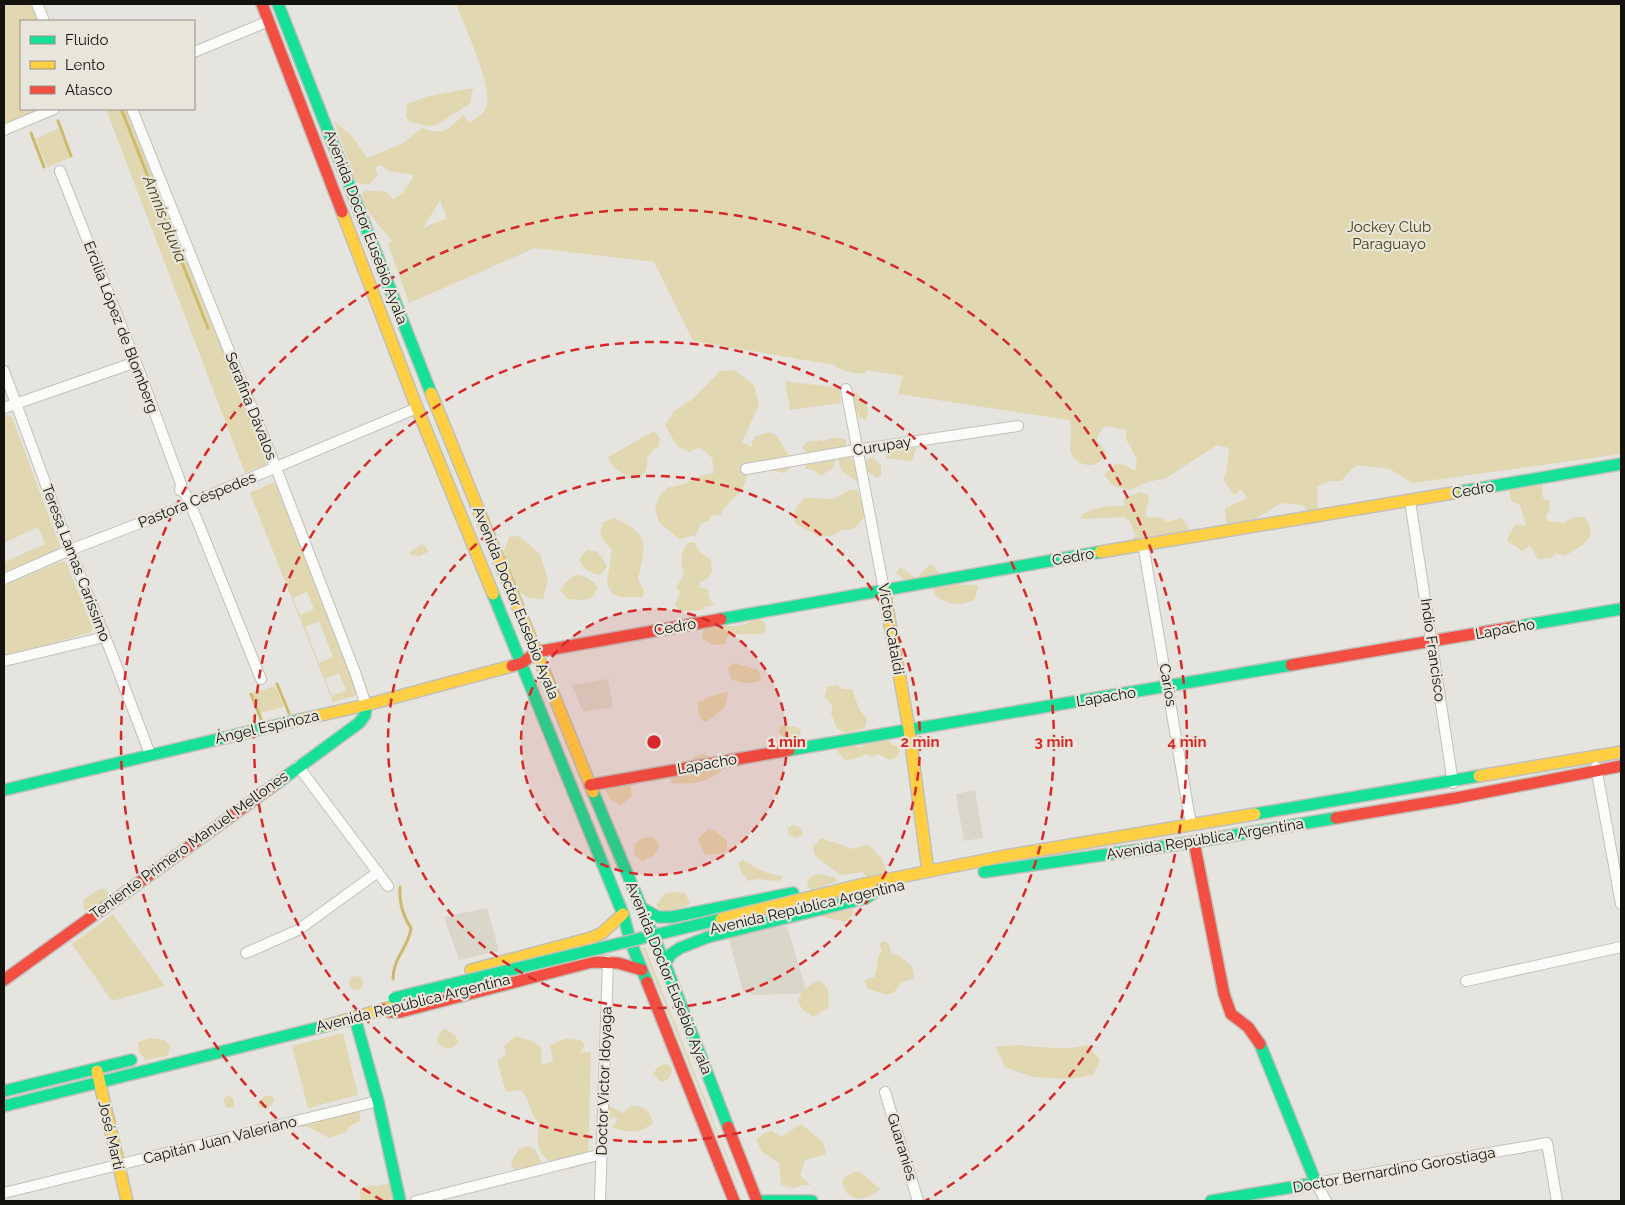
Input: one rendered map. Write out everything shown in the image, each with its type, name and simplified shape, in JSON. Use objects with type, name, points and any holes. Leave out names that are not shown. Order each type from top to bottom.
[{"type":"main road","name":"Avenida Doctor Eusebio Ayala","points":[[262,4],[417,408],[529,658],[590,785],[665,964],[757,1201]]},
{"type":"main road","name":"Avenida Doctor Eusebio Ayala","points":[[278,4],[452,445],[623,914],[631,944],[734,1201]]},
{"type":"main road","points":[[417,408],[428,409],[435,414],[446,440],[452,445]]},
{"type":"main road","name":"Cedro","points":[[529,658],[884,590],[1143,544],[1410,501],[1621,464]]},
{"type":"main road","name":"Victor Cataldi","points":[[884,590],[909,729],[928,871]]},
{"type":"main road","name":"Lapacho","points":[[590,785],[909,729],[1168,687],[1621,609]]},
{"type":"main road","name":"Ángel Espinoza","points":[[4,790],[150,754],[366,705],[529,658]]},
{"type":"main road","name":"Teniente Primero Manuel Mellones","points":[[4,980],[359,723],[365,715],[366,705]]},
{"type":"main road","name":"Avenida República Argentina","points":[[876,886],[928,871],[1005,856],[1621,752]]},
{"type":"main road","name":"Avenida República Argentina","points":[[328,1013],[389,1004],[861,888],[1194,842],[1456,798],[1621,766]]},
{"type":"main road","points":[[1194,842],[1228,1009],[1234,1018],[1248,1027],[1258,1040],[1316,1183]]},
{"type":"main road","points":[[1005,856],[1006,869]]},
{"type":"main road","points":[[640,907],[658,917],[672,917],[856,879],[876,886],[866,898],[708,937],[680,948],[671,954],[665,964]]},
{"type":"main road","points":[[623,914],[602,933],[591,938],[398,990],[391,993],[390,1012],[400,1012],[583,965],[608,961],[625,963],[642,970]]},
{"type":"main road","name":"Avenida República Argentina","points":[[4,1106],[355,1018],[389,1004]]},
{"type":"main road","points":[[355,1018],[378,1101],[400,1201]]},
{"type":"main road","points":[[4,1091],[145,1057]]},
{"type":"main road","name":"José Martí","points":[[97,1068],[127,1201]]},
{"type":"main road","name":"Doctor Bernardino Gorostiaga","points":[[1211,1201],[1316,1183]]},
{"type":"main road","points":[[757,1201],[812,1201]]},
{"type":"street","points":[[37,4],[44,20]]},
{"type":"street","points":[[195,52],[269,21]]},
{"type":"street","points":[[4,130],[52,110]]},
{"type":"street","name":"Serafina Dávalos","points":[[132,110],[276,468],[366,705]]},
{"type":"street","name":"Ercilia López de Blomberg","points":[[60,171],[136,362],[183,488],[261,679]]},
{"type":"street","points":[[4,408],[136,362]]},
{"type":"street","name":"Teresa Lamas Caríssimo","points":[[4,371],[70,550],[150,754]]},
{"type":"street","name":"Victor Cataldi","points":[[846,389],[856,450],[884,590]]},
{"type":"street","name":"Pastora Céspedes","points":[[4,578],[70,550],[190,504],[417,408]]},
{"type":"street","name":"Curupay","points":[[746,469],[856,450],[1018,426]]},
{"type":"street","name":"Indio Francisco","points":[[1410,501],[1456,798]]},
{"type":"street","name":"Carios","points":[[1143,544],[1191,825]]},
{"type":"street","points":[[4,661],[105,637]]},
{"type":"street","points":[[1594,756],[1621,904]]},
{"type":"street","points":[[298,766],[388,886]]},
{"type":"street","points":[[246,953],[298,930],[378,872]]},
{"type":"street","points":[[1466,981],[1621,948]]},
{"type":"street","name":"Doctor Victor Idoyaga","points":[[600,1201],[608,961]]},
{"type":"street","name":"Guaranies","points":[[885,1092],[918,1201]]},
{"type":"street","name":"Capitán Juan Valeriano","points":[[4,1193],[378,1101]]},
{"type":"street","name":"Doctor Bernardino Gorostiaga","points":[[1316,1183],[1547,1144],[1557,1201]]},
{"type":"street","points":[[416,1201],[602,1154]]},
{"type":"street","points":[[1316,1183],[1326,1201]]},
{"type":"shaded area","points":[[608,679],[613,707],[583,712],[572,685]]},
{"type":"shaded area","points":[[975,790],[983,838],[964,841],[956,794]]},
{"type":"shaded area","points":[[487,908],[499,951],[459,960],[444,917]]},
{"type":"shaded area","points":[[787,926],[807,993],[755,995],[743,991],[728,936]]},
{"type":"green space","points":[[4,4],[33,4],[40,20],[20,20],[20,110],[43,110],[4,126]]},
{"type":"green space","name":"Jockey Club Paraguayo","points":[[456,4],[1621,4],[1621,454],[1412,483],[1390,469],[1356,465],[1341,481],[1329,481],[1317,487],[1318,507],[1312,515],[1302,505],[1281,503],[1246,525],[1229,528],[1226,521],[1225,508],[1248,498],[1241,490],[1234,495],[1223,479],[1227,470],[1229,448],[1217,445],[1166,478],[1148,482],[1129,490],[1113,486],[1104,475],[1115,464],[1125,465],[1135,471],[1137,459],[1126,439],[1126,430],[1105,426],[1097,436],[1097,441],[1107,454],[1099,462],[1088,465],[1079,462],[1071,453],[1071,427],[1069,420],[898,394],[903,376],[866,370],[865,373],[854,373],[836,368],[835,365],[693,341],[654,262],[535,248],[409,303],[388,244],[393,241],[366,209],[361,197],[365,190],[386,192],[393,199],[404,192],[414,175],[389,171],[381,165],[375,167],[378,175],[371,183],[366,185],[356,182],[334,121],[351,135],[367,158],[403,143],[422,128],[441,131],[449,128],[463,115],[469,123],[481,115],[486,108],[486,87],[477,57]],"holes":[[[440,200],[447,218],[423,228]]]},
{"type":"green space","points":[[473,88],[470,104],[436,125],[429,126],[410,122],[406,117],[407,104],[429,96]]},
{"type":"green space","points":[[106,110],[126,110],[267,460],[265,465],[245,473]]},
{"type":"green space","points":[[59,128],[70,158],[47,167],[36,139]]},
{"type":"green space","points":[[734,370],[754,385],[759,405],[742,442],[751,447],[754,437],[770,433],[775,434],[792,458],[792,466],[784,473],[758,467],[747,474],[743,489],[723,509],[721,515],[711,516],[708,521],[701,523],[696,535],[679,539],[659,522],[655,509],[659,497],[667,488],[714,473],[712,458],[700,447],[689,452],[677,446],[665,425],[674,411],[694,398],[720,371]]},
{"type":"green space","points":[[785,381],[839,388],[841,403],[790,410]]},
{"type":"green space","points":[[855,392],[866,404],[868,412],[866,420],[859,417],[851,397]]},
{"type":"green space","points":[[4,416],[12,417],[60,546],[57,550],[4,572],[4,562],[45,544],[38,527],[4,543]]},
{"type":"green space","points":[[654,431],[660,439],[658,448],[654,449],[647,458],[646,469],[641,475],[634,479],[622,473],[612,464],[608,457]]},
{"type":"green space","points":[[839,438],[846,440],[846,449],[813,456],[802,449],[806,442],[822,440],[823,442],[828,439]]},
{"type":"green space","points":[[902,446],[913,446],[916,449],[912,461],[886,458],[887,450],[898,449]]},
{"type":"green space","points":[[840,455],[846,455],[858,464],[873,457],[881,465],[881,476],[876,478],[867,471],[860,484],[841,470],[838,458]]},
{"type":"green space","points":[[833,458],[835,461],[832,469],[820,476],[814,470],[805,469],[806,462]]},
{"type":"green space","points":[[272,483],[276,484],[357,693],[355,696],[333,702],[250,493]],"holes":[[[307,592],[314,609],[300,615],[293,598]],[[319,621],[333,657],[319,663],[305,627]],[[339,673],[346,690],[332,696],[325,679]]]},
{"type":"green space","points":[[1543,485],[1542,496],[1545,500],[1549,499],[1550,510],[1545,517],[1548,521],[1564,523],[1574,517],[1584,517],[1591,530],[1587,541],[1564,556],[1556,553],[1551,558],[1538,559],[1530,545],[1523,551],[1507,541],[1516,524],[1526,526],[1520,505],[1512,502],[1509,490]]},
{"type":"green space","points":[[849,490],[857,490],[864,507],[864,518],[853,529],[842,530],[833,535],[820,537],[795,523],[796,509],[805,498],[834,499]]},
{"type":"green space","points":[[1140,492],[1147,494],[1149,498],[1145,516],[1159,517],[1167,522],[1181,518],[1186,523],[1189,532],[1131,540],[1136,535],[1129,521],[1124,517],[1082,519],[1080,517],[1094,509],[1124,506],[1123,500],[1125,498]]},
{"type":"green space","points":[[614,518],[634,530],[640,535],[643,542],[643,557],[638,579],[644,591],[643,597],[621,597],[612,594],[607,583],[612,550],[600,534],[603,522]]},
{"type":"green space","points":[[519,536],[540,554],[548,580],[543,599],[529,598],[519,592],[503,553],[509,537]]},
{"type":"green space","points":[[694,542],[700,552],[711,560],[712,572],[708,578],[699,583],[700,588],[708,589],[709,598],[714,604],[708,607],[704,606],[703,610],[679,611],[675,605],[680,592],[677,587],[684,573],[681,561],[682,554],[688,543]]},
{"type":"green space","points":[[422,544],[429,551],[420,556],[411,555],[410,552]]},
{"type":"green space","points":[[587,550],[598,552],[607,566],[598,575],[586,570],[579,560]]},
{"type":"green space","points":[[63,561],[66,562],[93,629],[91,632],[4,657],[4,585]]},
{"type":"green space","points":[[931,564],[949,582],[978,586],[975,599],[955,604],[936,596],[932,585],[920,581],[918,576]]},
{"type":"green space","points":[[900,567],[916,579],[911,585],[896,573]]},
{"type":"green space","points":[[575,575],[588,578],[598,587],[592,598],[583,600],[568,599],[560,590]]},
{"type":"green space","points":[[755,618],[764,621],[766,629],[762,634],[731,634],[726,638],[725,644],[718,645],[707,642],[702,637],[703,631],[709,628],[742,625],[749,623]]},
{"type":"green space","points":[[734,663],[757,669],[761,681],[746,683],[731,679],[728,667]]},
{"type":"green space","points":[[836,685],[843,689],[852,689],[859,709],[867,719],[865,728],[848,733],[837,729],[831,713],[833,707],[825,697],[827,687]]},
{"type":"green space","points":[[275,686],[284,707],[260,713],[252,693]]},
{"type":"green space","points":[[728,692],[725,707],[708,721],[703,721],[698,713],[698,701]]},
{"type":"green space","points":[[783,725],[799,728],[801,732],[800,738],[788,740],[779,733],[780,727]]},
{"type":"green space","points":[[883,736],[892,745],[896,745],[900,749],[898,756],[890,760],[879,754],[872,757],[866,754],[854,759],[845,760],[837,751],[839,746],[855,745],[858,748]]},
{"type":"green space","points":[[704,754],[727,765],[708,779],[687,784],[671,783],[671,775],[696,756]]},
{"type":"green space","points":[[630,783],[632,796],[620,806],[610,799],[603,786]]},
{"type":"green space","points":[[793,825],[800,828],[803,836],[795,838],[788,834],[788,828]]},
{"type":"green space","points":[[708,829],[715,831],[727,841],[727,850],[723,853],[705,855],[698,839]]},
{"type":"green space","points":[[653,837],[658,843],[659,848],[654,855],[642,861],[634,854],[635,844],[642,838]]},
{"type":"green space","points":[[821,838],[851,849],[869,845],[881,858],[891,880],[870,879],[862,872],[841,875],[815,856],[813,847]]},
{"type":"green space","points":[[743,860],[762,871],[783,877],[779,881],[758,879],[749,881],[742,873],[738,863]]},
{"type":"green space","points":[[817,874],[834,877],[838,881],[812,890],[808,887],[807,882],[810,877]]},
{"type":"green space","points":[[100,889],[106,889],[108,899],[88,914],[83,907],[84,899]]},
{"type":"green space","points":[[673,892],[685,893],[690,904],[664,916],[656,905],[664,894]]},
{"type":"green space","points":[[854,909],[852,916],[845,922],[819,916]]},
{"type":"green space","points":[[113,914],[165,986],[112,1001],[72,944]]},
{"type":"green space","points":[[884,941],[889,944],[891,954],[898,955],[912,966],[914,978],[901,982],[898,988],[891,994],[883,994],[868,989],[864,980],[874,977],[878,958],[882,951],[879,944]]},
{"type":"green space","points":[[642,947],[645,947],[738,1183],[737,1183]]},
{"type":"green space","points":[[356,976],[361,978],[363,983],[361,988],[356,990],[351,988],[349,983],[351,978]]},
{"type":"green space","points":[[820,981],[828,989],[829,1007],[813,1017],[802,1009],[798,1001],[806,988]]},
{"type":"green space","points":[[445,1029],[455,1035],[458,1042],[454,1047],[447,1049],[439,1045],[437,1039],[441,1031]]},
{"type":"green space","points":[[343,1033],[358,1095],[308,1108],[292,1046]]},
{"type":"green space","points":[[516,1036],[532,1041],[542,1048],[541,1060],[543,1065],[553,1061],[550,1045],[565,1039],[581,1040],[585,1045],[581,1053],[591,1051],[588,1157],[579,1166],[564,1169],[543,1155],[538,1144],[539,1123],[535,1119],[527,1098],[520,1090],[506,1092],[497,1060],[506,1055],[504,1046]]},
{"type":"green space","points":[[150,1038],[164,1040],[170,1046],[168,1056],[146,1060],[139,1052],[138,1042]]},
{"type":"green space","points":[[1018,1045],[1061,1048],[1087,1045],[1100,1060],[1093,1075],[1071,1079],[1033,1077],[1005,1067],[996,1047]]},
{"type":"green space","points":[[664,1064],[669,1065],[672,1070],[669,1078],[661,1082],[653,1074],[657,1068]]},
{"type":"green space","points":[[229,1095],[234,1099],[234,1107],[229,1108],[225,1106],[224,1100]]},
{"type":"green space","points":[[265,1096],[272,1096],[274,1099],[272,1104],[266,1109],[258,1106],[259,1101]]},
{"type":"green space","points":[[610,1106],[623,1113],[630,1106],[646,1109],[653,1123],[634,1132],[612,1128],[618,1119],[615,1117],[607,1120],[606,1111]]},
{"type":"green space","points":[[355,1107],[360,1113],[360,1121],[349,1127],[346,1132],[329,1138],[308,1127],[291,1126],[296,1117],[314,1110]]},
{"type":"green space","points":[[801,1124],[823,1142],[826,1154],[805,1160],[800,1176],[811,1185],[802,1185],[795,1188],[781,1185],[779,1163],[761,1151],[757,1139],[765,1133],[772,1131],[781,1137]]},
{"type":"green space","points":[[529,1146],[535,1149],[542,1164],[518,1172],[511,1165],[513,1158],[520,1148]]},
{"type":"green space","points":[[859,1171],[880,1189],[868,1197],[859,1199],[847,1193],[842,1182],[847,1175]]},
{"type":"green space","points":[[396,1181],[393,1201],[360,1201],[360,1189],[371,1185],[378,1186]]},
{"type":"waterway","name":"Amnis pluvia","points":[[122,111],[208,328]]},
{"type":"waterway","name":"Amnis pluvia","points":[[58,121],[71,156]]},
{"type":"waterway","name":"Amnis pluvia","points":[[31,133],[44,167]]},
{"type":"waterway","name":"Amnis pluvia","points":[[277,684],[289,713]]},
{"type":"waterway","name":"Amnis pluvia","points":[[251,694],[261,719]]},
{"type":"waterway","name":"Amnis pluvia","points":[[393,979],[398,958],[410,935],[411,928],[402,909],[400,887]]},
{"type":"traffic: fast","points":[[278,4],[431,393]]},
{"type":"traffic: fast","points":[[1453,493],[1621,464]]},
{"type":"traffic: fast","points":[[721,619],[1100,552]]},
{"type":"traffic: fast","points":[[493,594],[623,914],[631,943],[647,982]]},
{"type":"traffic: fast","points":[[1514,627],[1621,609]]},
{"type":"traffic: fast","points":[[789,750],[1291,665]]},
{"type":"traffic: fast","points":[[273,786],[359,723],[365,715],[366,705]]},
{"type":"traffic: fast","points":[[4,790],[299,720]]},
{"type":"traffic: fast","points":[[1255,814],[1479,776]]},
{"type":"traffic: fast","points":[[593,792],[665,964],[728,1127]]},
{"type":"traffic: fast","points":[[984,872],[1194,842],[1336,818]]},
{"type":"traffic: fast","points":[[665,964],[671,954],[680,948],[708,937],[866,898],[878,890]]},
{"type":"traffic: fast","points":[[640,907],[658,917],[672,917],[793,893]]},
{"type":"traffic: fast","points":[[394,998],[721,919]]},
{"type":"traffic: fast","points":[[355,1018],[378,1101],[400,1201]]},
{"type":"traffic: fast","points":[[4,1106],[325,1026]]},
{"type":"traffic: fast","points":[[1211,1201],[1316,1183],[1260,1044]]},
{"type":"traffic: fast","points":[[4,1091],[131,1060]]},
{"type":"traffic: fast","points":[[757,1201],[812,1201]]},
{"type":"traffic: slow","points":[[342,212],[417,408],[493,594]]},
{"type":"traffic: slow","points":[[431,393],[593,792]]},
{"type":"traffic: slow","points":[[1100,552],[1453,493]]},
{"type":"traffic: slow","points":[[884,590],[909,729],[928,871]]},
{"type":"traffic: slow","points":[[299,720],[366,705],[512,666]]},
{"type":"traffic: slow","points":[[1479,776],[1621,752]]},
{"type":"traffic: slow","points":[[860,885],[1005,856],[1255,814]]},
{"type":"traffic: slow","points":[[721,919],[860,885]]},
{"type":"traffic: slow","points":[[471,970],[591,938],[602,933],[623,914]]},
{"type":"traffic: slow","points":[[325,1026],[395,1006]]},
{"type":"traffic: slow","points":[[97,1071],[127,1201]]},
{"type":"traffic: jam","points":[[262,4],[342,212]]},
{"type":"traffic: jam","points":[[512,666],[522,663],[536,652],[721,619]]},
{"type":"traffic: jam","points":[[1291,665],[1514,627]]},
{"type":"traffic: jam","points":[[590,785],[789,750]]},
{"type":"traffic: jam","points":[[1336,818],[1456,798],[1621,766]]},
{"type":"traffic: jam","points":[[4,980],[273,786]]},
{"type":"traffic: jam","points":[[1194,842],[1224,994],[1231,1014],[1248,1027],[1260,1044]]},
{"type":"traffic: jam","points":[[384,1009],[390,1012],[400,1012],[592,962],[618,963],[642,970]]},
{"type":"traffic: jam","points":[[647,982],[734,1201]]},
{"type":"traffic: jam","points":[[728,1127],[757,1201]]}]
